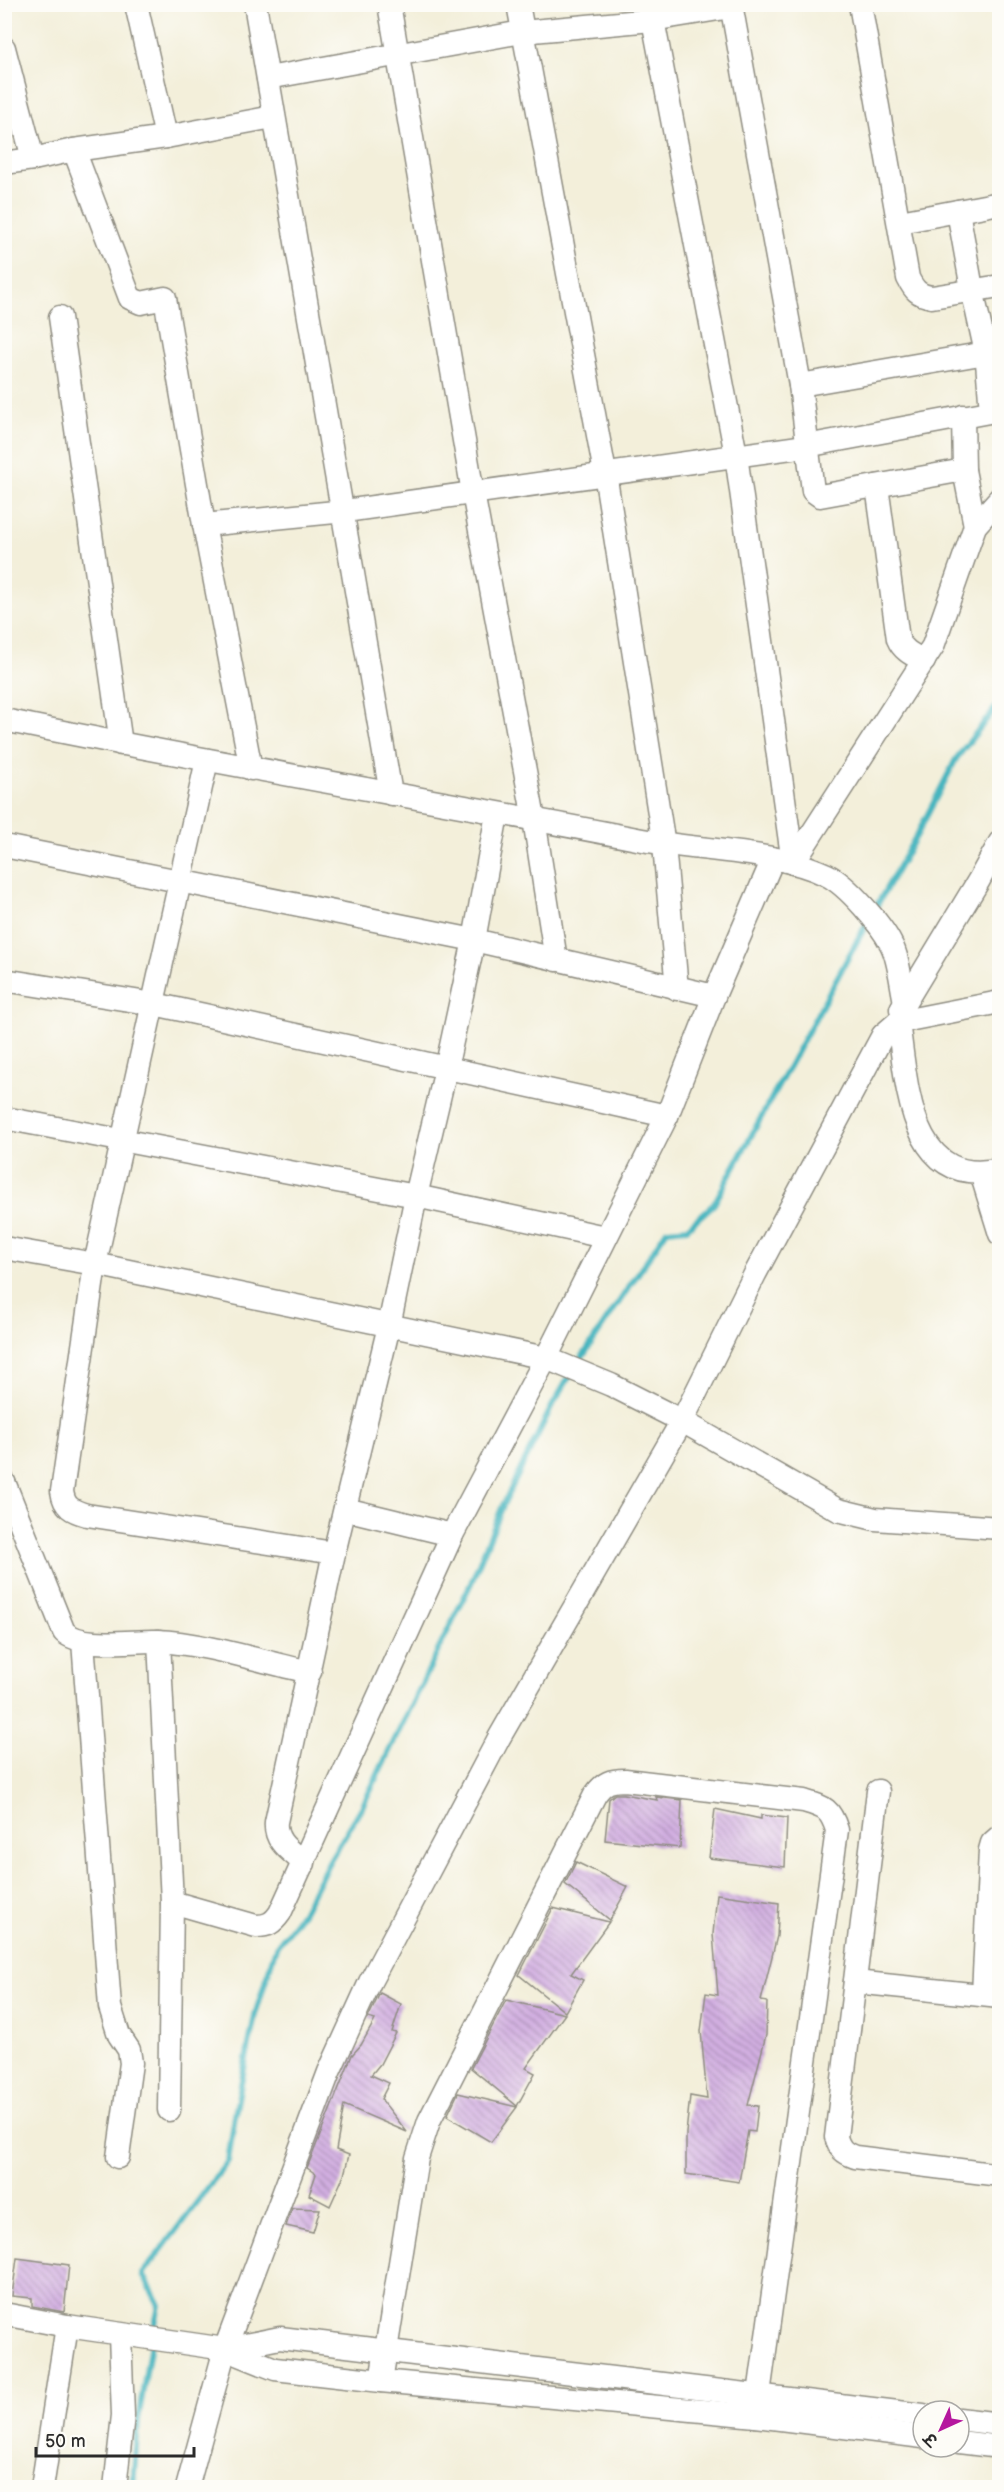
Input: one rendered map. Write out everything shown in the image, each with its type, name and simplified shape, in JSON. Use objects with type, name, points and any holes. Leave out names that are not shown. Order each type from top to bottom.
[{"type":"street","points":[[136,4],[166,137]]},
{"type":"street","points":[[255,4],[273,117],[345,511],[391,794]]},
{"type":"street","points":[[389,4],[473,493],[534,819],[556,960]]},
{"type":"street","points":[[518,4],[605,473],[664,845],[677,989]]},
{"type":"street","points":[[860,4],[908,278],[913,289],[921,296],[932,297],[999,286]]},
{"type":"street","points":[[268,78],[522,32],[651,12],[731,6],[800,385],[813,491],[820,496],[964,470]]},
{"type":"street","points":[[651,12],[736,455],[783,861]]},
{"type":"street","points":[[4,48],[33,159]]},
{"type":"street","points":[[4,163],[273,117]]},
{"type":"street","points":[[74,150],[130,298],[141,303],[165,298],[204,525],[251,769]]},
{"type":"street","points":[[900,222],[999,203]]},
{"type":"street","points":[[204,525],[345,511],[806,446],[995,410],[991,358],[972,289],[958,211]]},
{"type":"street","points":[[60,317],[121,744]]},
{"type":"street","points":[[800,385],[991,358]]},
{"type":"street","points":[[963,416],[964,470],[975,526]]},
{"type":"street","points":[[877,486],[898,639],[909,653],[924,661]]},
{"type":"street","points":[[172,1902],[256,1926],[265,1926],[274,1922],[280,1913],[452,1535],[556,1362],[605,1237],[666,1116],[714,996],[783,861],[924,661],[938,635],[975,526],[999,498]]},
{"type":"street","points":[[4,720],[251,769],[534,819],[664,845],[783,861],[828,875],[851,891],[892,944],[897,1017],[910,1107],[920,1133],[936,1155],[960,1171],[990,1171],[999,1234]]},
{"type":"street","points":[[207,760],[95,1264],[62,1491],[64,1502],[74,1511],[87,1515],[334,1553]]},
{"type":"street","points":[[304,1863],[282,1843],[275,1831],[334,1553],[389,1326],[446,1069],[474,940],[497,814]]},
{"type":"street","points":[[187,2487],[225,2349],[325,2083],[370,1982],[499,1738],[682,1421],[797,1194],[999,842]]},
{"type":"street","points":[[4,846],[474,940],[714,996]]},
{"type":"street","points":[[4,980],[154,1004],[666,1116]]},
{"type":"street","points":[[897,1017],[999,1002]]},
{"type":"street","points":[[4,1119],[416,1196],[605,1237]]},
{"type":"street","points":[[4,1248],[95,1264],[556,1362],[611,1385],[682,1421],[838,1510],[875,1520],[999,1523]]},
{"type":"street","points":[[4,1482],[64,1632],[70,1638],[83,1641],[159,1641],[310,1672]]},
{"type":"street","points":[[345,1509],[452,1535]]},
{"type":"street","points":[[83,1641],[110,2007],[119,2035],[129,2050],[130,2063],[118,2157]]},
{"type":"street","points":[[159,1641],[172,1902],[170,2110]]},
{"type":"street","points":[[381,2381],[417,2158],[429,2121],[595,1794],[603,1784],[613,1780],[625,1780],[804,1801],[824,1807],[833,1817],[837,1830],[758,2406]]},
{"type":"street","points":[[878,1791],[836,2137],[839,2147],[845,2154],[855,2157],[999,2175]]},
{"type":"street","points":[[855,1982],[991,1996],[990,1850],[992,1843],[999,1836]]},
{"type":"street","points":[[4,2314],[67,2326],[225,2349],[275,2369],[381,2381],[911,2414]]},
{"type":"street","points":[[42,2487],[67,2326]]},
{"type":"street","points":[[115,2487],[123,2415],[125,2335]]},
{"type":"street","points":[[225,2349],[280,2338],[386,2351],[758,2406],[911,2435]]},
{"type":"street","points":[[971,2420],[999,2424]]},
{"type":"street","points":[[971,2443],[999,2446]]},
{"type":"building","points":[[615,1794],[657,1800],[656,1797],[682,1800],[680,1848],[605,1840],[609,1799]]},
{"type":"building","points":[[715,1809],[761,1819],[761,1815],[787,1818],[785,1867],[709,1858]]},
{"type":"building","points":[[576,1862],[628,1887],[610,1920],[565,1884]]},
{"type":"building","points":[[717,1894],[779,1903],[777,1936],[761,2001],[767,2002],[766,2035],[748,2105],[758,2106],[755,2132],[748,2131],[739,2182],[686,2174],[686,2133],[690,2096],[707,2099],[701,2031],[706,1993],[718,1995],[713,1934]]},
{"type":"building","points":[[553,1908],[609,1922],[571,1974],[583,1980],[565,2012],[519,1975]]},
{"type":"building","points":[[380,1993],[401,2004],[392,2032],[396,2033],[380,2064],[371,2075],[389,2083],[381,2099],[407,2132],[344,2105],[336,2150],[349,2155],[344,2175],[330,2206],[309,2195],[316,2174],[307,2168],[352,2055],[361,2045],[375,2020],[368,2018]]},
{"type":"building","points":[[506,2000],[565,2014],[526,2068],[535,2073],[517,2106],[471,2068]]},
{"type":"building","points":[[458,2093],[517,2107],[491,2142],[447,2116]]},
{"type":"building","points":[[292,2208],[320,2209],[313,2232],[286,2226]]},
{"type":"building","points":[[17,2258],[69,2265],[64,2312],[32,2306],[32,2298],[12,2296]]},
{"type":"waterway","points":[[873,912],[918,833],[956,759],[1000,702]]},
{"type":"waterway","points":[[577,1365],[667,1230],[687,1228],[714,1204],[868,921]]},
{"type":"waterway","points":[[153,2333],[159,2305],[143,2274],[228,2161],[255,2015],[276,1947],[302,1913],[362,1807],[471,1583],[504,1503],[551,1408],[571,1374]]},
{"type":"waterway","points":[[133,2488],[138,2420],[151,2343]]}]
